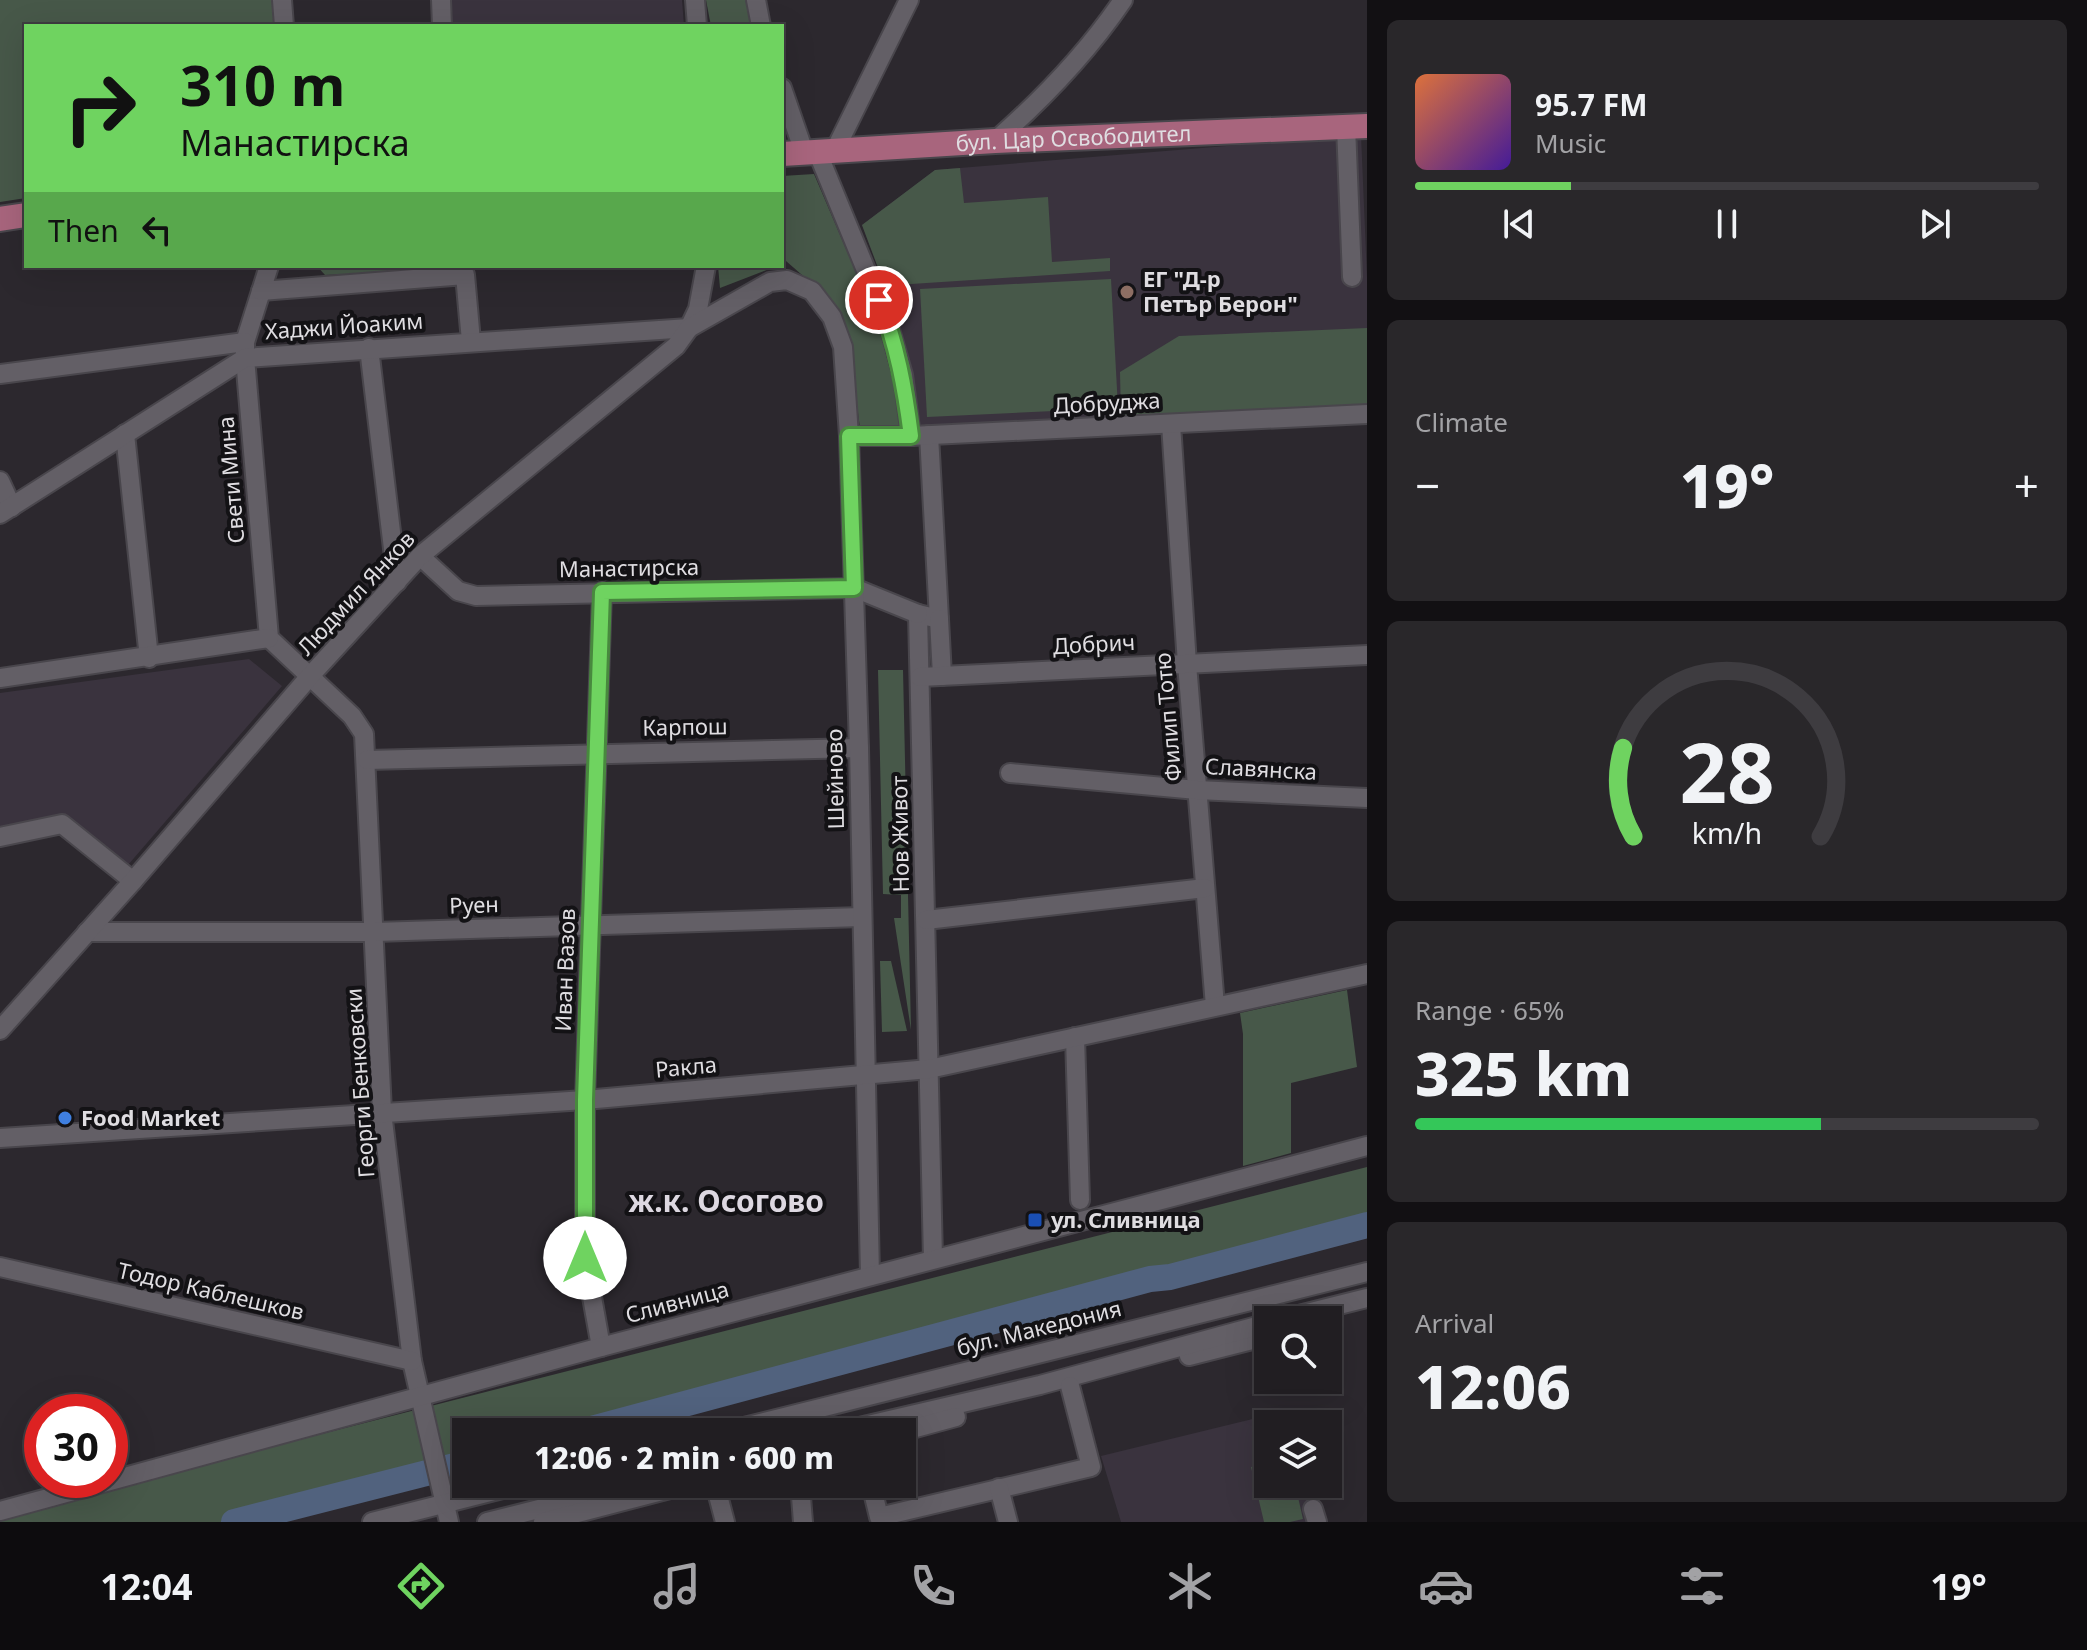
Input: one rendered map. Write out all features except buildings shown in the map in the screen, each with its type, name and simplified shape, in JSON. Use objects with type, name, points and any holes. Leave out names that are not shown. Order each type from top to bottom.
[{"type":"main road","name":"бул. Цар Освободител","points":[[810,152],[1357,126]]},
{"type":"main road","points":[[0,219],[24,215]]},
{"type":"street","points":[[282,0],[284,24]]},
{"type":"street","points":[[441,0],[442,24]]},
{"type":"street","points":[[695,0],[697,24]]},
{"type":"street","points":[[756,0],[761,24]]},
{"type":"street","points":[[810,152],[909,0]]},
{"type":"street","points":[[995,141],[1037,105],[1105,27],[1123,0]]},
{"type":"street","points":[[784,93],[889,326],[920,435],[942,676]]},
{"type":"street","points":[[1352,277],[1357,126]]},
{"type":"street","name":"Свети Мина","points":[[268,268],[245,350],[269,638]]},
{"type":"street","points":[[689,328],[698,309],[706,268]]},
{"type":"street","points":[[261,291],[465,275],[471,341]]},
{"type":"street","name":"Людмил Янков","points":[[0,1030],[310,676],[420,556],[676,346],[689,328],[770,282],[787,280],[812,291]]},
{"type":"street","name":"Шейново","points":[[812,291],[832,317],[843,347],[849,436],[870,1276]]},
{"type":"street","name":"Хаджи Йоаким","points":[[6,511],[125,434],[245,350],[369,348],[689,328]]},
{"type":"street","points":[[369,348],[397,582]]},
{"type":"street","points":[[0,374],[245,350]]},
{"type":"street","name":"Добруджа","points":[[849,436],[1367,414]]},
{"type":"street","name":"Филип Тотю","points":[[1171,424],[1215,1006]]},
{"type":"street","points":[[125,434],[149,658]]},
{"type":"street","points":[[0,481],[6,511]]},
{"type":"street","name":"Манастирска","points":[[420,556],[458,591],[476,596],[854,588]]},
{"type":"street","points":[[854,588],[918,614],[939,619]]},
{"type":"street","name":"Иван Вазов","points":[[601,1347],[585,1267],[585,1100],[602,592]]},
{"type":"street","name":"Нов Живот","points":[[918,614],[933,1259]]},
{"type":"street","points":[[0,678],[269,638],[310,676]]},
{"type":"street","name":"Добрич","points":[[920,677],[1367,655]]},
{"type":"street","name":"Георги Бенковски","points":[[310,676],[352,716],[364,734],[382,1112],[412,1361],[445,1506]]},
{"type":"street","name":"Карпош","points":[[367,760],[859,748]]},
{"type":"street","name":"Славянска","points":[[1010,773],[1197,790],[1367,798]]},
{"type":"street","points":[[0,837],[62,824],[133,881]]},
{"type":"street","points":[[926,920],[1205,888]]},
{"type":"street","name":"Руен","points":[[87,932],[375,932],[862,917]]},
{"type":"street","name":"Ракла","points":[[0,1138],[585,1100],[929,1069],[1367,974]]},
{"type":"street","points":[[1075,1037],[1080,1200]]},
{"type":"street","name":"Сливница","points":[[0,1511],[601,1347],[1367,1146]]},
{"type":"street","name":"Тодор Каблешков","points":[[0,1267],[412,1361]]},
{"type":"street","name":"бул. Македония","points":[[808,1418],[1367,1272]]},
{"type":"street","points":[[1335,1306],[1367,1298]]},
{"type":"street","points":[[1342,1316],[1367,1310]]},
{"type":"street","points":[[901,1418],[1040,1385],[1254,1327]]},
{"type":"street","points":[[916,1428],[1254,1340]]},
{"type":"street","points":[[874,1498],[879,1517],[1091,1467],[1070,1386]]},
{"type":"street","points":[[999,1488],[1008,1522]]},
{"type":"street","points":[[372,1522],[473,1498]]},
{"type":"street","points":[[487,1522],[582,1498]]},
{"type":"street","points":[[543,1522],[635,1498]]},
{"type":"street","points":[[719,1498],[725,1522]]},
{"type":"street","points":[[801,1498],[803,1522]]},
{"type":"shaded area","points":[[446,0],[682,0],[684,24],[447,24]]},
{"type":"shaded area","name":"ЕГ \"Д-р Петър Берон\"","points":[[1361,135],[1367,277],[1367,407],[920,428],[893,307],[862,225],[935,170]]},
{"type":"shaded area","points":[[249,659],[282,686],[128,865],[63,817],[0,833],[0,693]]},
{"type":"shaded area","points":[[1254,1419],[1254,1498],[1311,1498],[1317,1522],[1121,1522],[1101,1456]]},
{"type":"green space","points":[[0,0],[278,0],[279,24],[24,24],[24,198],[0,202]]},
{"type":"green space","points":[[706,0],[747,0],[751,24],[711,24]]},
{"type":"green space","points":[[960,168],[964,203],[1048,197],[1052,262],[1110,258],[1110,271],[896,285],[895,273],[880,273],[862,225],[935,170]]},
{"type":"green space","points":[[814,174],[878,324],[901,424],[893,428],[860,429],[850,346],[817,288],[784,262],[784,176]]},
{"type":"green space","points":[[319,268],[463,268],[463,269],[325,275]]},
{"type":"green space","points":[[718,268],[772,268],[720,288]]},
{"type":"green space","points":[[1111,279],[1118,408],[927,417],[920,289]]},
{"type":"green space","points":[[1367,328],[1367,407],[1121,418],[1120,372],[1179,336]]},
{"type":"green space","points":[[878,670],[903,670],[911,1030],[894,918],[901,918],[901,895],[883,894]]},
{"type":"green space","points":[[880,961],[891,961],[907,1031],[882,1032]]},
{"type":"green space","points":[[1347,990],[1357,1067],[1291,1083],[1291,1153],[1243,1166],[1243,1034],[1240,1013]]},
{"type":"green space","points":[[1367,1167],[1367,1225],[635,1418],[452,1418],[452,1467],[235,1522],[0,1522],[0,1516],[71,1498],[128,1498],[128,1483]]},
{"type":"green space","points":[[1258,1498],[1298,1498],[1303,1519],[1264,1522]]},
{"type":"waterway","points":[[632,1418],[1150,1279],[1170,1277],[1367,1225]]},
{"type":"waterway","points":[[234,1522],[452,1467]]},
{"type":"place","name":"ЕГ \"Д-р Петър Берон\"","points":[[1127,292]]},
{"type":"place","name":"Food Market","points":[[65,1118]]},
{"type":"place","name":"ул. Сливница","points":[[1035,1220]]},
{"type":"district","name":"ж.к. Осогово","points":[[726,1202]]},
{"type":"route","points":[[585,1258],[585,1100],[602,592],[854,588],[849,436],[911,436],[903,375],[879,300]]}]
